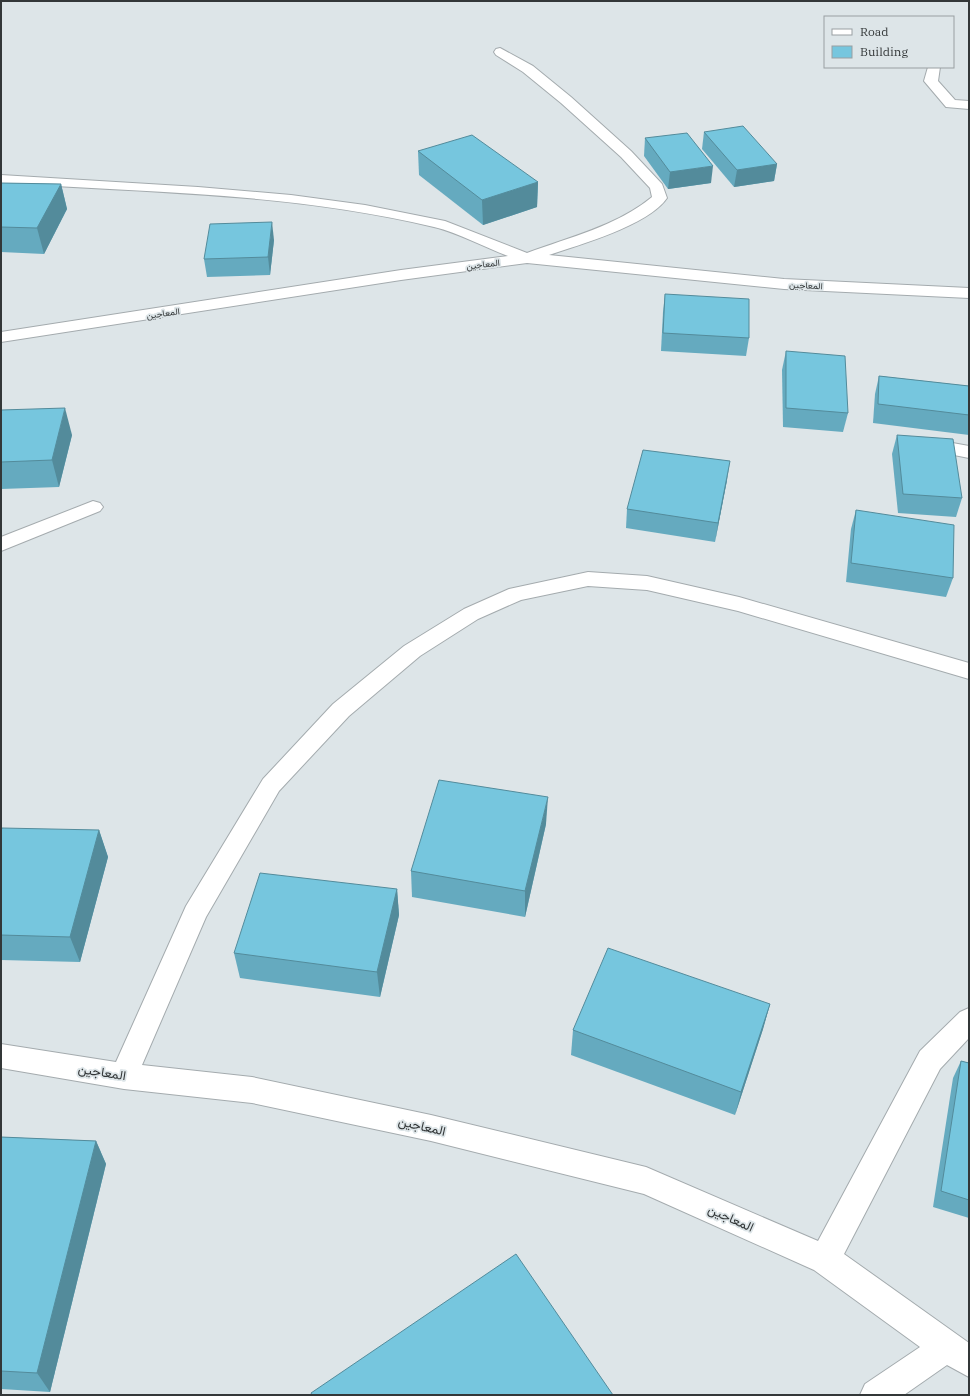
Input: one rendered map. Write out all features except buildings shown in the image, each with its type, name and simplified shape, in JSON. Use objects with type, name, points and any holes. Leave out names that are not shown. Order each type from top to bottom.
[{"type":"street","points":[[1,179],[198,191],[291,199],[365,209],[440,224],[527,258],[619,223],[649,208],[660,198],[657,187],[626,154],[560,95],[528,69],[500,52]]},
{"type":"street","points":[[934,68],[931,81],[951,104],[969,105]]},
{"type":"street","name":"المعاجين","points":[[1,337],[400,275],[527,258],[784,284],[969,293]]},
{"type":"street","points":[[908,441],[969,452]]},
{"type":"street","points":[[1,544],[93,507]]},
{"type":"street","points":[[124,1076],[195,913],[271,785],[341,710],[412,651],[471,614],[516,594],[588,579],[647,583],[739,604],[969,671]]},
{"type":"street","points":[[825,1259],[930,1060],[969,1020]]},
{"type":"street","name":"المعاجين","points":[[1,1056],[124,1076],[252,1090],[431,1128],[646,1181],[825,1259],[958,1354]]},
{"type":"street","points":[[876,1395],[958,1354]]}]
